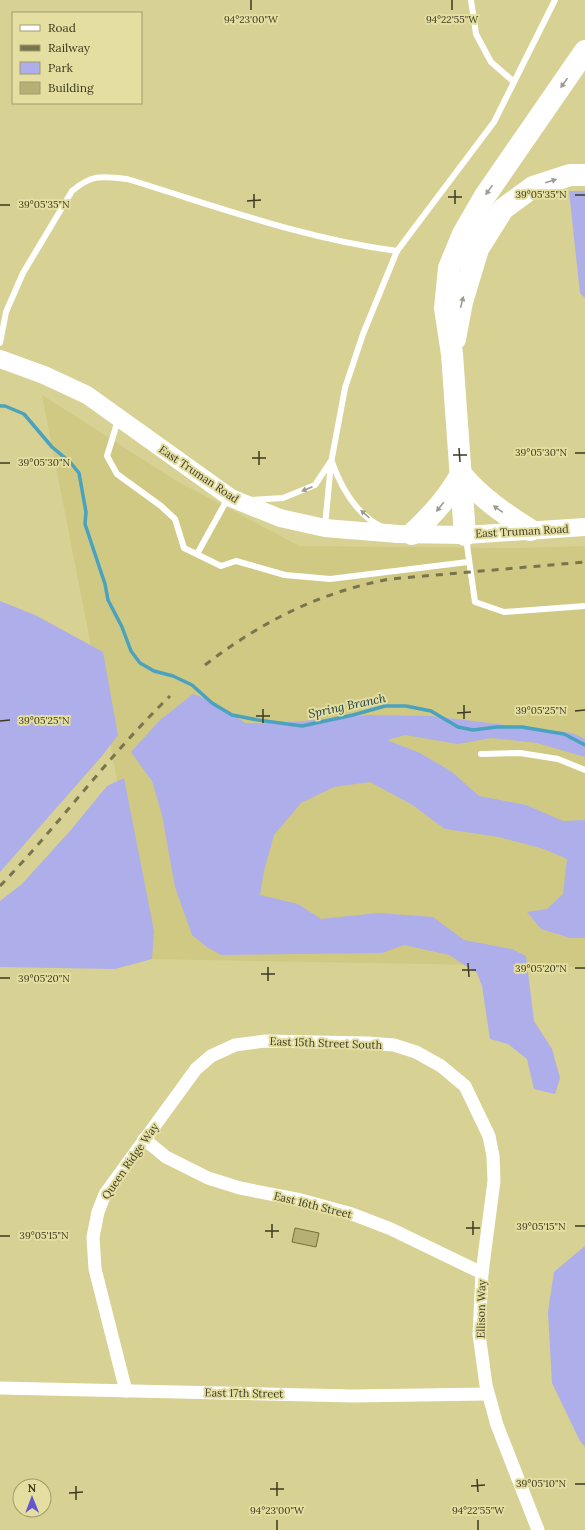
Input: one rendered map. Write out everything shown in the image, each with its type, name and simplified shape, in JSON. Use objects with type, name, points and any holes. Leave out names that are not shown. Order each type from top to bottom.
[{"type":"highway","points":[[465,535],[452,354],[445,308],[449,268],[463,234],[486,196],[585,50]]},
{"type":"highway","points":[[452,354],[462,302],[478,249],[503,209],[533,187],[570,175],[585,175]]},
{"type":"highway","points":[[461,474],[476,492],[530,530]]},
{"type":"highway","points":[[405,534],[435,512],[450,494],[461,474]]},
{"type":"main road","name":"East Truman Road","points":[[0,359],[44,375],[87,395],[234,499],[280,518],[325,528],[405,534],[465,535],[585,527]]},
{"type":"street","name":"East 15th Street South","points":[[225,1050],[235,1045],[265,1041],[394,1045],[416,1052],[441,1066],[465,1086]]},
{"type":"street","name":"Queen Ridge Way","points":[[126,1391],[95,1269],[93,1237],[98,1212],[105,1194],[196,1069],[212,1056],[225,1050]]},
{"type":"street","name":"Ellison Way","points":[[465,1086],[489,1136],[493,1156],[494,1181],[482,1273],[479,1334],[488,1394],[497,1425],[538,1530]]},
{"type":"street","name":"East 16th Street","points":[[144,1139],[166,1156],[208,1178],[240,1188],[301,1200],[352,1214],[391,1229],[482,1273]]},
{"type":"street","name":"East 17th Street","points":[[0,1388],[353,1396],[488,1394]]},
{"type":"lane","points":[[471,0],[476,34],[491,62],[514,82]]},
{"type":"lane","points":[[325,528],[332,460],[345,388],[363,334],[397,250],[494,122],[555,0]]},
{"type":"lane","points":[[0,343],[6,312],[23,273],[72,191],[83,181],[97,176],[127,179],[310,235],[364,247],[397,250]]},
{"type":"lane","points":[[119,418],[107,456],[117,474],[161,506],[175,519],[184,548],[221,566],[236,561],[284,575],[330,579],[468,562]]},
{"type":"lane","points":[[196,554],[234,499],[283,498],[315,485],[332,460]]},
{"type":"lane","points":[[332,460],[337,477],[347,495],[362,512],[378,525],[405,534]]},
{"type":"lane","points":[[465,535],[475,602],[504,612],[585,606]]},
{"type":"lane","points":[[481,754],[520,753],[558,759],[585,770]]},
{"type":"shaded area","points":[[42,395],[175,480],[299,546],[520,548],[585,546],[585,967],[152,959]]},
{"type":"green space","points":[[569,191],[585,191],[585,298],[580,293]]},
{"type":"green space","points":[[0,601],[35,615],[103,652],[118,735],[102,756],[0,872]]},
{"type":"green space","points":[[193,694],[212,701],[245,723],[281,723],[369,715],[431,716],[572,733],[585,739],[585,757],[537,743],[491,738],[458,744],[405,735],[387,740],[420,753],[452,772],[479,796],[526,805],[563,821],[585,820],[585,938],[570,938],[541,929],[527,912],[547,909],[563,894],[567,859],[544,849],[499,837],[445,829],[411,804],[370,782],[334,787],[301,803],[274,835],[264,871],[260,895],[298,904],[321,919],[378,913],[433,917],[464,940],[512,949],[526,956],[534,1021],[552,1049],[560,1078],[555,1094],[534,1089],[527,1059],[508,1044],[490,1039],[482,986],[477,973],[449,955],[404,945],[382,953],[221,955],[207,947],[192,935],[175,887],[162,815],[152,781],[131,752],[160,720]]},
{"type":"green space","points":[[124,778],[154,931],[152,959],[115,969],[0,967],[0,901],[22,884],[70,831],[107,786]]},
{"type":"green space","points":[[585,1246],[585,1447],[580,1441],[552,1383],[548,1312],[554,1272]]},
{"type":"building","points":[[295,1228],[319,1233],[316,1247],[292,1242]]},
{"type":"waterway","name":"Spring Branch","points":[[0,406],[5,406],[24,414],[52,447],[70,462],[79,473],[86,512],[85,524],[105,584],[108,600],[122,627],[131,651],[140,663],[154,671],[173,676],[192,685],[212,703],[232,715],[258,720],[302,726],[353,715],[385,706],[406,706],[431,711],[458,727],[473,730],[497,727],[522,727],[564,734],[585,745]]},
{"type":"railway","points":[[205,665],[226,649],[270,622],[315,601],[364,585],[390,579],[585,562]]},
{"type":"railway","points":[[0,886],[22,863],[126,742],[170,696]]}]
